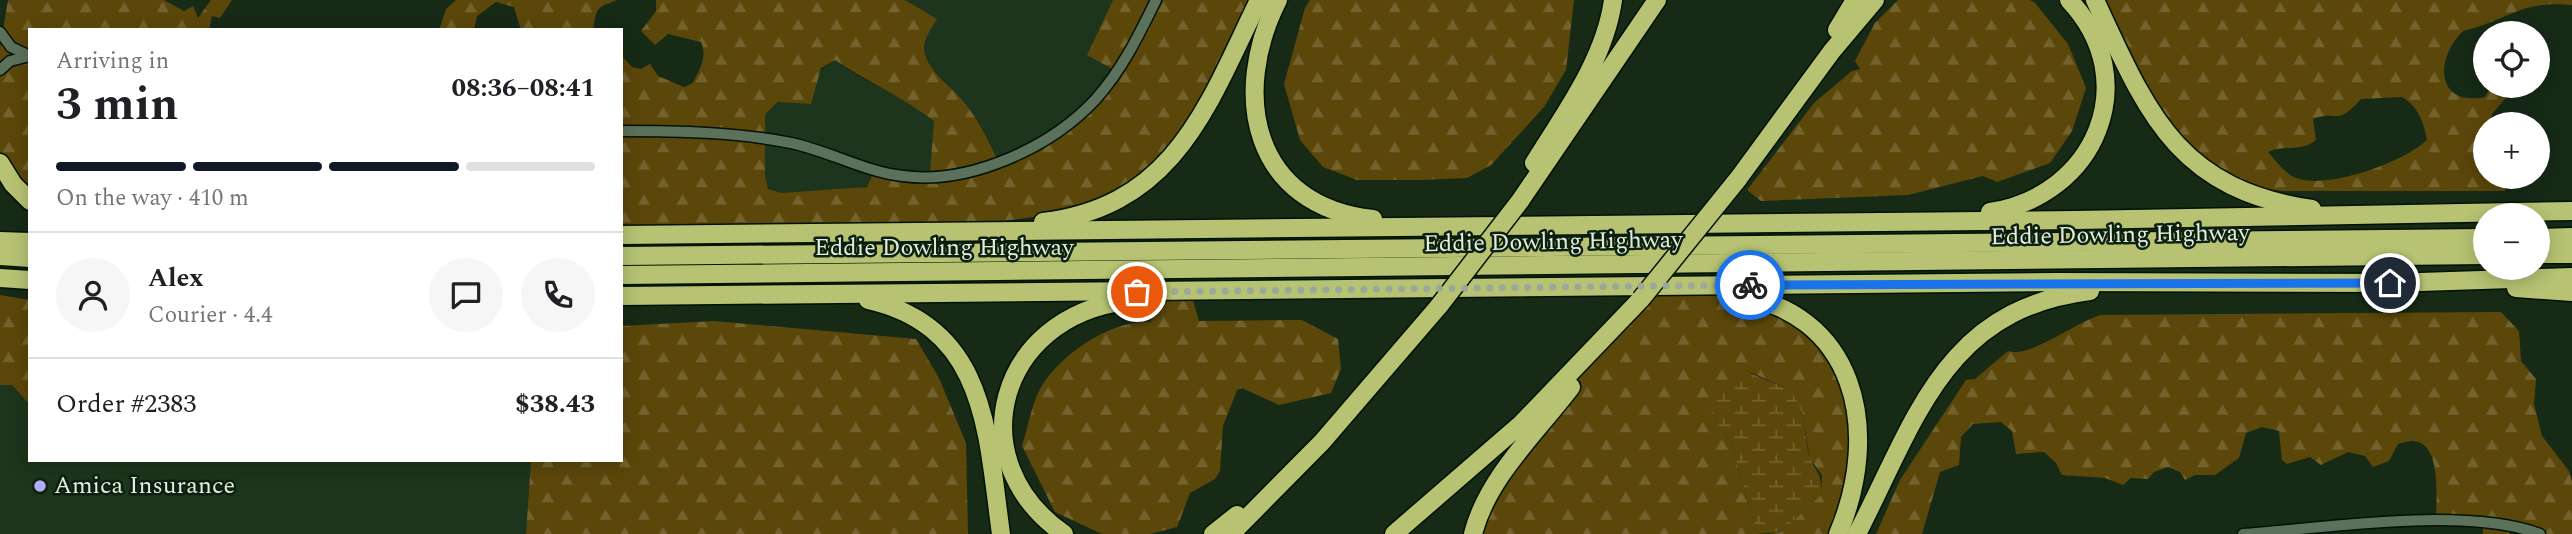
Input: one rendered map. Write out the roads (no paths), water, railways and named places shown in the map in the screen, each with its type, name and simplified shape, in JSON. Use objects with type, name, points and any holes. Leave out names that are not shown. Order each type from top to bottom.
[{"type":"highway","points":[[915,233],[1061,220],[1108,205],[1143,185],[1168,163],[1195,129],[1259,0]]},
{"type":"highway","points":[[1278,0],[1257,57],[1252,96],[1260,137],[1276,166],[1300,192],[1333,211],[1370,219],[1450,227]]},
{"type":"highway","points":[[1515,201],[1589,69],[1608,25],[1613,0]]},
{"type":"highway","points":[[1231,534],[1322,442],[1439,306],[1657,0]]},
{"type":"highway","points":[[1738,179],[1801,88],[1855,0]]},
{"type":"highway","points":[[1473,534],[1480,510],[1493,488],[1738,179],[1832,51],[1875,0]]},
{"type":"highway","points":[[1899,222],[2011,208],[2057,185],[2084,158],[2103,111],[2105,75],[2092,32],[2069,0]]},
{"type":"highway","points":[[2095,0],[2153,118],[2170,140],[2199,166],[2235,187],[2273,201],[2378,216]]},
{"type":"highway","points":[[0,163],[13,184],[28,199]]},
{"type":"highway","points":[[623,235],[1899,222],[2572,211]]},
{"type":"highway","points":[[2550,238],[2572,237]]},
{"type":"highway","name":"Eddie Dowling Highway","points":[[623,256],[2473,238]]},
{"type":"highway","points":[[0,241],[28,246]]},
{"type":"highway","points":[[0,256],[28,246]]},
{"type":"highway","points":[[2550,254],[2572,254]]},
{"type":"highway","name":"Eddie Dowling Highway","points":[[623,275],[2473,255]]},
{"type":"highway","points":[[0,266],[28,268]]},
{"type":"highway","points":[[2390,283],[2572,276]]},
{"type":"highway","points":[[0,278],[28,280]]},
{"type":"highway","points":[[1857,534],[1934,386],[1957,354],[1987,327],[2021,308],[2069,294],[2210,282]]},
{"type":"highway","points":[[623,296],[2210,282],[2390,283],[2572,292]]},
{"type":"highway","points":[[1669,286],[1739,295],[1781,306],[1815,328],[1835,351],[1849,385],[1856,437],[1853,481],[1838,534]]},
{"type":"highway","points":[[1064,534],[1029,501],[1008,456],[1004,432],[1007,397],[1026,355],[1059,322],[1090,308],[1125,301],[1232,291]]},
{"type":"highway","points":[[823,295],[861,298],[895,308],[928,326],[956,353],[980,400],[1001,534]]},
{"type":"highway","points":[[1394,534],[1521,424],[1638,303]]},
{"type":"highway","points":[[1213,534],[1322,442]]},
{"type":"street","points":[[623,131],[712,134],[774,140],[827,152],[890,174],[940,176],[988,165],[1039,142],[1083,111],[1113,77],[1156,0]]},
{"type":"street","points":[[0,32],[11,47],[28,55]]},
{"type":"street","points":[[0,69],[15,59],[28,56]]},
{"type":"street","points":[[2243,534],[2386,529],[2472,522],[2540,534]]},
{"type":"place","name":"Amica Insurance","points":[[40,486]]}]
